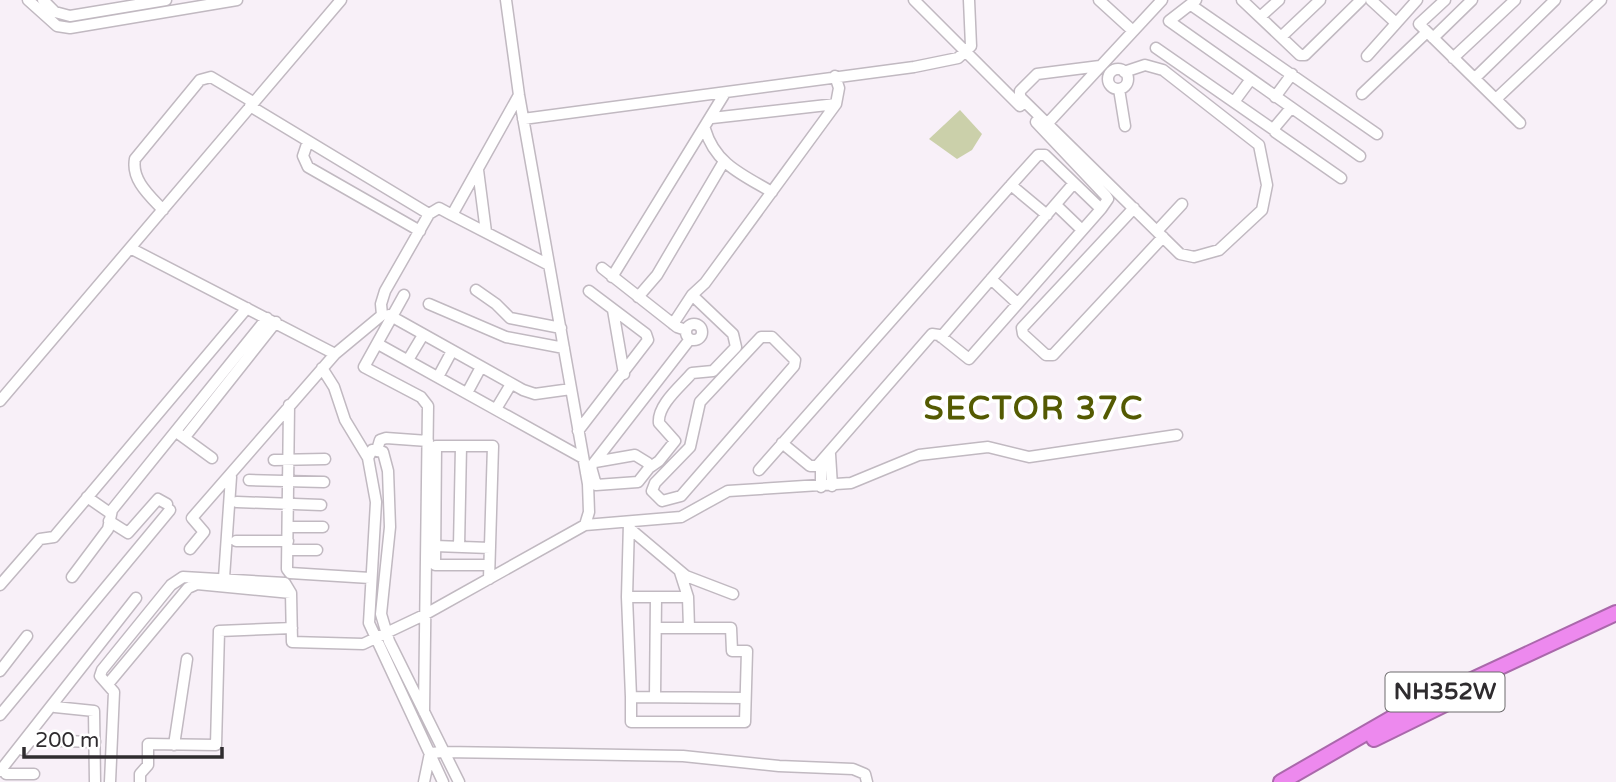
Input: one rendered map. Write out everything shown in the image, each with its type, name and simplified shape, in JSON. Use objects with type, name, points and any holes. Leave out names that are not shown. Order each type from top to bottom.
[{"type":"highway","name":"NH352W","points":[[1287,781],[1399,714],[1616,613]]},
{"type":"highway","name":"NH352W","points":[[1287,781],[1616,624]]},
{"type":"street","points":[[28,0],[57,26],[71,28],[237,0]]},
{"type":"street","points":[[43,0],[54,12],[70,16],[166,0]]},
{"type":"street","points":[[0,401],[341,0]]},
{"type":"street","points":[[506,0],[523,119],[583,458]]},
{"type":"street","points":[[782,443],[810,466],[821,463],[932,334],[941,337],[968,359],[1108,200],[968,52],[914,0]]},
{"type":"street","points":[[523,119],[914,67],[958,58],[968,52],[972,39],[969,0]]},
{"type":"street","points":[[1100,0],[1133,31]]},
{"type":"street","points":[[1047,124],[1162,0]]},
{"type":"street","points":[[1242,0],[1300,55],[1305,55],[1354,2]]},
{"type":"street","points":[[1260,17],[1279,0]]},
{"type":"street","points":[[1281,37],[1320,0]]},
{"type":"street","points":[[1371,0],[1396,23]]},
{"type":"street","points":[[1367,56],[1417,0]]},
{"type":"street","points":[[1445,0],[1419,24],[1520,123]]},
{"type":"street","points":[[1362,94],[1472,0]]},
{"type":"street","points":[[1453,58],[1515,0]]},
{"type":"street","points":[[1475,78],[1555,0]]},
{"type":"street","points":[[1496,99],[1601,0]]},
{"type":"street","points":[[1360,156],[1169,21],[1194,3],[1377,134]]},
{"type":"street","points":[[1119,46],[1127,81],[1119,89]]},
{"type":"street","points":[[1156,48],[1341,178]]},
{"type":"street","points":[[1108,78],[1113,71],[1145,65],[1163,70],[1254,140],[1262,151],[1267,185],[1265,205],[1219,250],[1202,256],[1186,256],[1020,97],[1028,81],[1045,71],[1098,69],[1108,78],[1111,86],[1119,89]]},
{"type":"street","points":[[1275,97],[1292,74]]},
{"type":"street","points":[[673,324],[691,295],[705,283],[836,104],[839,88],[835,76]]},
{"type":"street","points":[[163,210],[140,183],[134,169],[135,159],[200,80],[211,77],[308,141],[429,214]]},
{"type":"street","points":[[1234,102],[1251,79]]},
{"type":"street","points":[[1119,89],[1125,126]]},
{"type":"street","points":[[612,277],[725,93]]},
{"type":"street","points":[[452,215],[519,95]]},
{"type":"street","points":[[712,118],[836,104]]},
{"type":"street","points":[[1274,130],[1291,108]]},
{"type":"street","points":[[705,129],[710,144],[723,163],[772,192]]},
{"type":"street","points":[[308,141],[303,156],[309,167],[420,231]]},
{"type":"street","points":[[758,470],[1038,155],[1043,155],[1101,209]]},
{"type":"street","points":[[639,297],[657,275],[723,163]]},
{"type":"street","points":[[478,170],[486,232]]},
{"type":"street","points":[[941,337],[1074,183]]},
{"type":"street","points":[[1011,185],[1047,215]]},
{"type":"street","points":[[1056,205],[1082,230]]},
{"type":"street","points":[[1134,208],[1022,328],[1023,334],[1046,355],[1053,355],[1160,234],[1182,205]]},
{"type":"street","points":[[190,549],[204,532],[202,526],[192,518],[335,354],[380,317],[383,296],[429,214],[439,208],[549,265]]},
{"type":"street","points":[[130,248],[335,354]]},
{"type":"street","points":[[585,526],[591,467],[688,334],[603,268]]},
{"type":"street","points":[[991,279],[1017,303]]},
{"type":"street","points":[[476,290],[496,304],[506,316],[524,323],[561,328]]},
{"type":"street","points":[[578,431],[624,374],[648,337],[589,291]]},
{"type":"street","points":[[404,295],[364,367],[425,401],[429,413],[421,720]]},
{"type":"street","points":[[379,344],[583,458],[591,467],[596,485],[639,482],[676,441],[659,423],[658,414],[663,406],[692,373],[713,371],[736,347],[733,334],[691,295]]},
{"type":"street","points":[[429,304],[519,340],[564,348]]},
{"type":"street","points":[[0,585],[40,540],[54,537],[247,308]]},
{"type":"street","points":[[613,310],[624,374]]},
{"type":"street","points":[[382,311],[511,384],[535,394],[571,389]]},
{"type":"street","points":[[72,576],[106,532],[110,517],[271,320]]},
{"type":"street","points":[[519,340],[524,323]]},
{"type":"street","points":[[408,360],[423,335]]},
{"type":"street","points":[[761,337],[772,337],[794,359],[794,366],[686,492],[667,500],[653,494],[654,483],[690,447],[694,414],[699,402],[761,337]]},
{"type":"street","points":[[438,377],[452,351]]},
{"type":"street","points":[[467,393],[481,367]]},
{"type":"street","points":[[322,368],[334,387],[345,420],[368,458],[376,502],[367,610],[374,639],[421,720],[443,751],[458,782]]},
{"type":"street","points":[[496,409],[511,384]]},
{"type":"street","points":[[289,404],[289,573],[370,578]]},
{"type":"street","points":[[180,434],[212,458]]},
{"type":"street","points":[[110,782],[114,692],[100,676],[102,670],[171,585],[183,577],[285,583],[291,593],[292,642],[363,644],[424,615],[585,526],[629,525],[688,515],[729,491],[827,487],[851,483],[919,455],[988,447],[1029,457],[1177,435]]},
{"type":"street","points":[[368,458],[368,454],[377,450],[380,440],[386,438],[428,441]]},
{"type":"street","points":[[489,565],[435,565],[436,446],[493,446],[489,579]]},
{"type":"street","points":[[459,547],[461,446]]},
{"type":"street","points":[[377,450],[386,458],[390,527],[380,603],[387,633],[443,782]]},
{"type":"street","points":[[827,487],[830,454]]},
{"type":"street","points":[[591,467],[635,455],[648,463],[649,468]]},
{"type":"street","points":[[274,460],[325,459]]},
{"type":"street","points":[[821,463],[827,487]]},
{"type":"street","points":[[224,578],[231,476]]},
{"type":"street","points":[[249,480],[324,482]]},
{"type":"street","points":[[0,715],[168,507],[158,499],[128,533],[87,496]]},
{"type":"street","points":[[667,500],[667,519]]},
{"type":"street","points":[[237,502],[321,505]]},
{"type":"street","points":[[629,525],[680,571],[697,582],[733,594]]},
{"type":"street","points":[[629,525],[627,597],[631,722],[745,722],[747,651],[732,651],[731,628],[656,628]]},
{"type":"street","points":[[289,527],[323,527]]},
{"type":"street","points":[[236,541],[317,550]]},
{"type":"street","points":[[435,546],[490,548]]},
{"type":"street","points":[[680,571],[688,597],[688,628]]},
{"type":"street","points":[[107,684],[188,588],[197,584],[291,593]]},
{"type":"street","points":[[627,597],[688,597]]},
{"type":"street","points":[[655,697],[656,597]]},
{"type":"street","points":[[2,775],[136,598]]},
{"type":"street","points":[[140,782],[140,775],[148,765],[148,744],[216,745],[219,631],[292,628]]},
{"type":"street","points":[[0,671],[27,636]]},
{"type":"street","points":[[174,745],[187,659]]},
{"type":"street","points":[[631,697],[745,698]]},
{"type":"street","points":[[55,707],[94,711],[95,782]]},
{"type":"street","points":[[2,775],[31,740],[95,742]]},
{"type":"street","points":[[430,753],[443,751],[701,757],[779,766],[853,769],[865,774],[867,782]]},
{"type":"street","points":[[424,782],[430,753]]},
{"type":"street","points":[[2,775],[34,774]]},
{"type":"green space","points":[[960,110],[982,134],[972,150],[957,159],[929,139]]},
{"type":"district","name":"SECTOR 37C","points":[[1034,409]]}]
